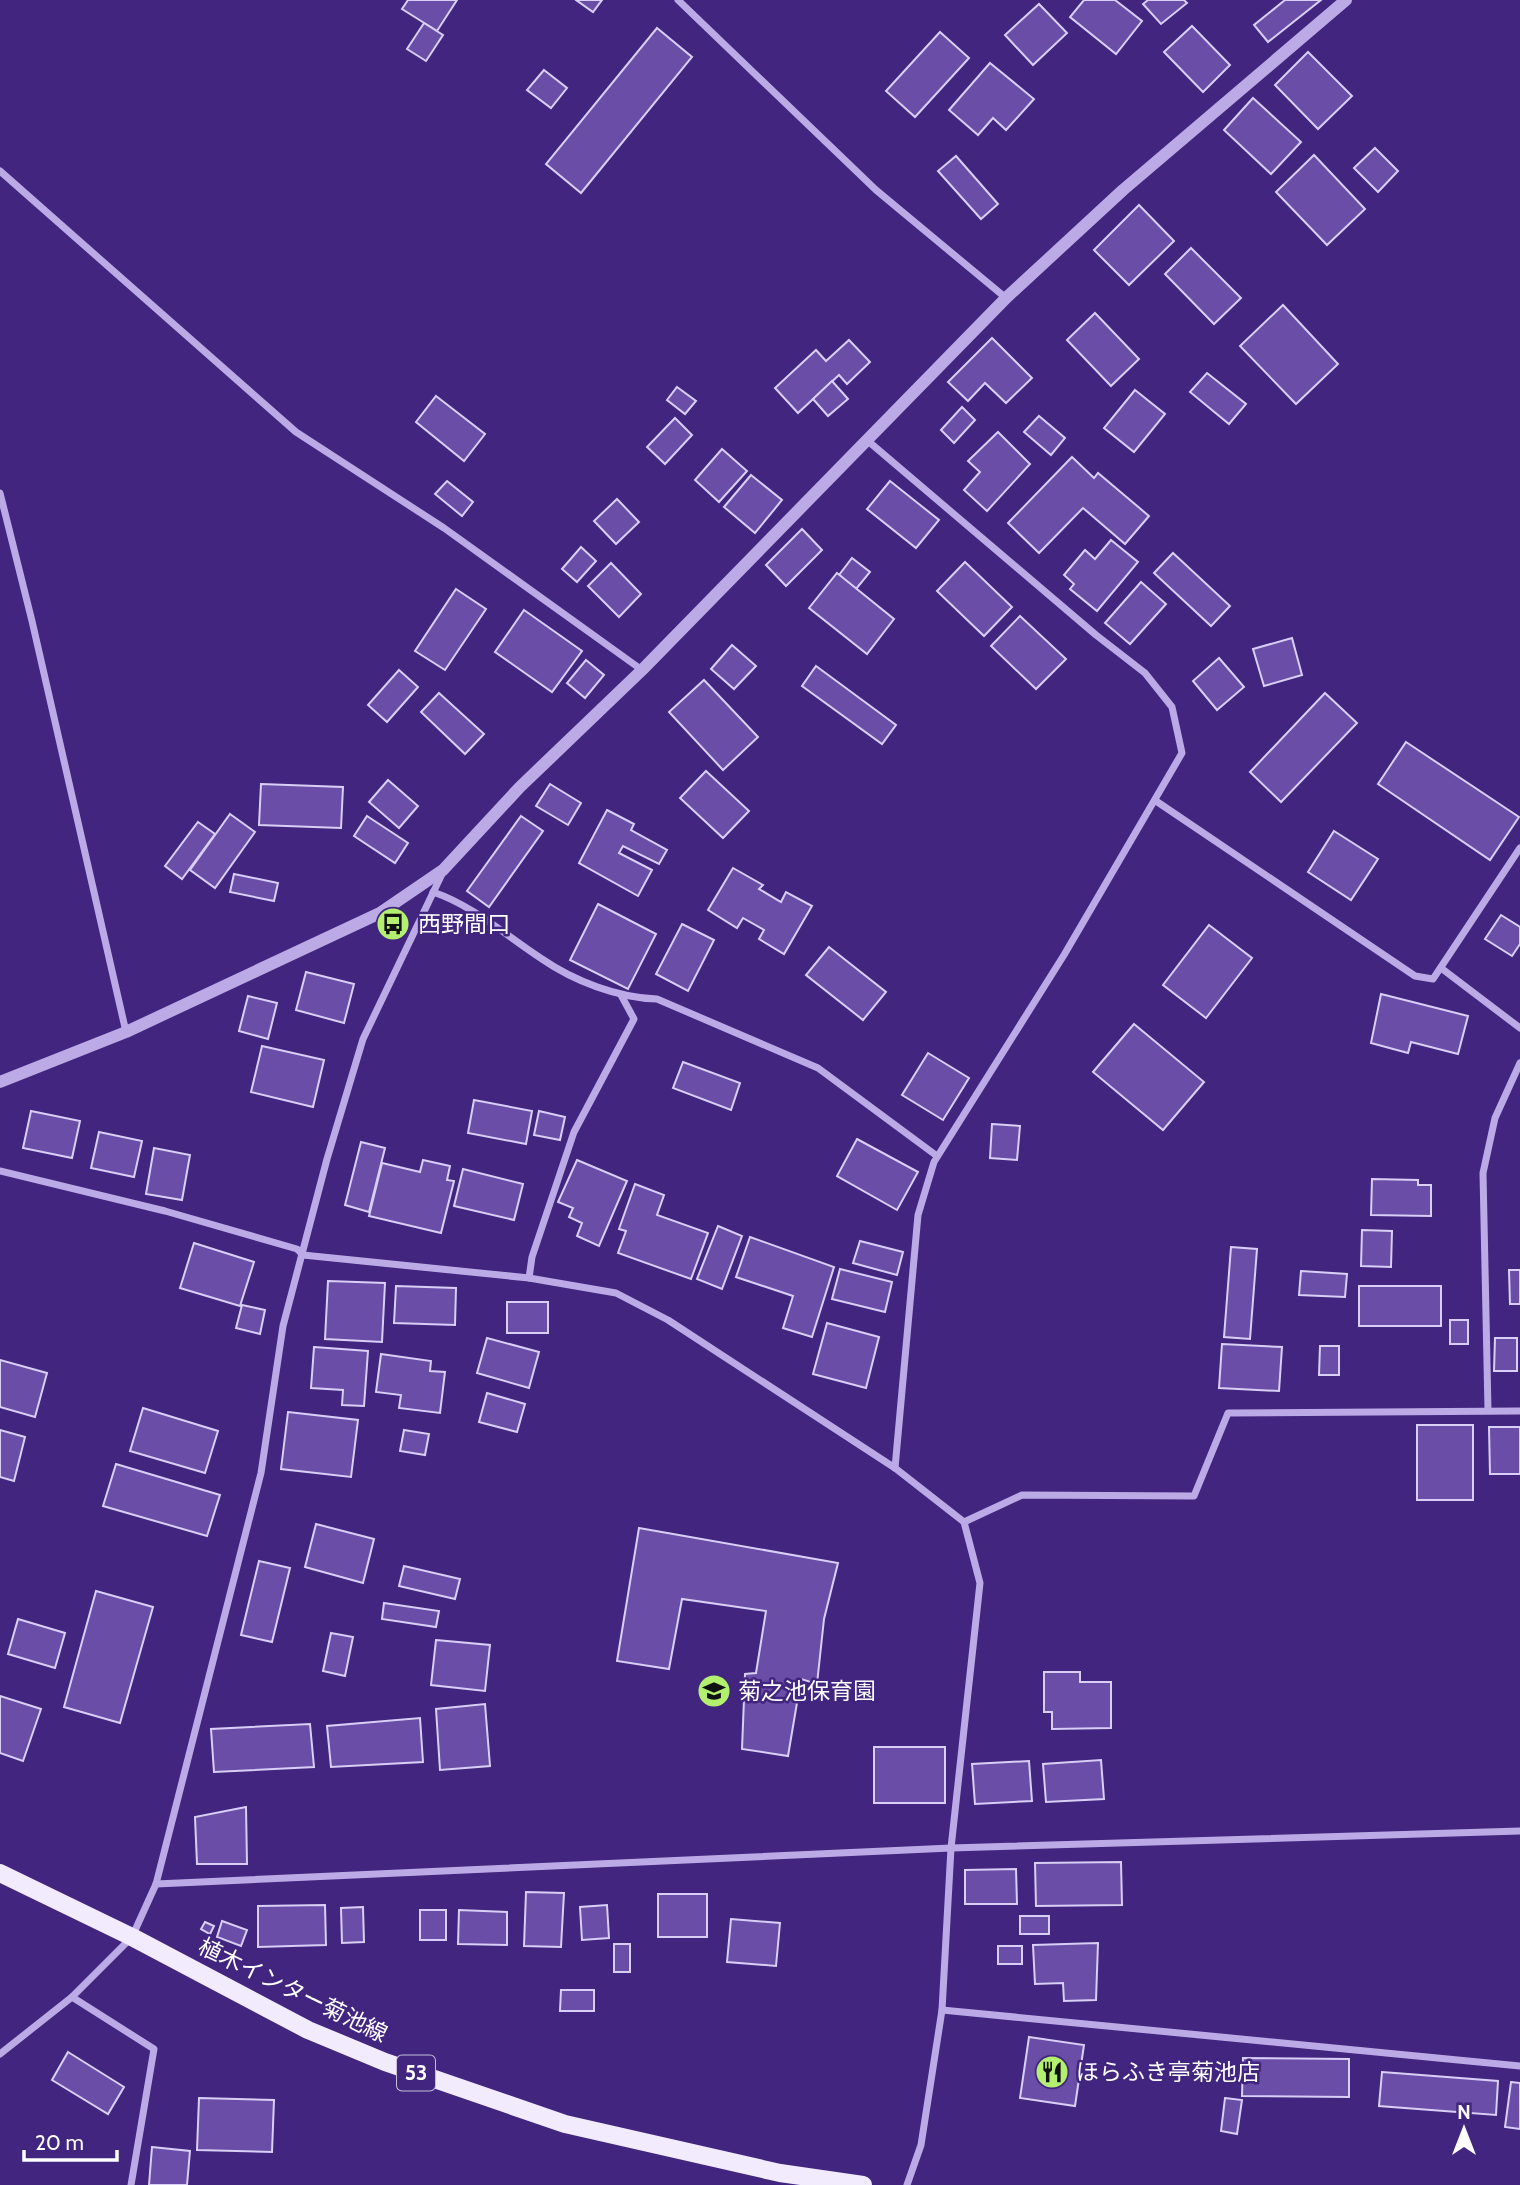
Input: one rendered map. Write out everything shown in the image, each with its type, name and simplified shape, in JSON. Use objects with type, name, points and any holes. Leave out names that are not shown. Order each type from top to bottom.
[{"type":"main road","name":"植木インター菊池線","points":[[0,1873],[132,1937],[308,2030],[385,2062],[552,2120],[664,2149],[780,2173],[863,2185]]},
{"type":"street","points":[[678,0],[876,190],[1006,298]]},
{"type":"street","points":[[0,1082],[126,1032],[380,912],[443,870],[520,786],[642,670],[1006,298],[1123,190],[1346,0]]},
{"type":"street","points":[[0,171],[296,432],[444,528],[642,670]]},
{"type":"street","points":[[868,442],[1096,635],[1145,673],[1172,708],[1182,753],[1064,955],[937,1156],[918,1215],[895,1468]]},
{"type":"street","points":[[0,493],[126,1032]]},
{"type":"street","points":[[1156,801],[1415,976],[1433,979],[1520,848]]},
{"type":"street","points":[[0,2054],[72,1997],[132,1937],[156,1884],[261,1474],[283,1326],[363,1039],[443,870]]},
{"type":"street","points":[[433,892],[460,901],[544,961],[621,994],[657,999],[818,1068],[937,1156]]},
{"type":"street","points":[[1441,968],[1520,1028]]},
{"type":"street","points":[[529,1278],[532,1256],[574,1132],[634,1019],[621,994]]},
{"type":"street","points":[[1488,1410],[1483,1173],[1495,1118],[1520,1063]]},
{"type":"street","points":[[0,1171],[165,1211],[297,1249],[303,1255],[529,1278],[616,1293],[668,1320],[895,1468],[964,1522],[980,1583],[951,1848],[942,2010],[920,2145],[907,2185]]},
{"type":"street","points":[[964,1522],[1021,1495],[1194,1496],[1228,1413],[1520,1410]]},
{"type":"street","points":[[156,1884],[951,1848],[1520,1831]]},
{"type":"street","points":[[72,1997],[154,2049],[131,2185]]},
{"type":"street","points":[[942,2010],[1520,2066]]},
{"type":"building","points":[[408,0],[457,0],[437,31],[402,9]]},
{"type":"building","points":[[576,0],[602,0],[593,12]]},
{"type":"building","points":[[1084,0],[1115,0],[1142,21],[1116,54],[1070,17]]},
{"type":"building","points":[[1148,0],[1184,0],[1187,3],[1161,24],[1143,4]]},
{"type":"building","points":[[1285,0],[1321,0],[1268,42],[1254,25]]},
{"type":"building","points":[[1039,4],[1067,33],[1033,65],[1005,35]]},
{"type":"building","points":[[424,23],[443,35],[426,61],[407,49]]},
{"type":"building","points":[[1192,26],[1230,65],[1203,92],[1164,52]]},
{"type":"building","points":[[657,28],[692,57],[581,193],[546,164]]},
{"type":"building","points":[[940,32],[969,58],[915,117],[886,91]]},
{"type":"building","points":[[1308,52],[1352,96],[1318,129],[1275,85]]},
{"type":"building","points":[[990,63],[1034,99],[1006,130],[993,118],[978,135],[949,110]]},
{"type":"building","points":[[544,70],[567,88],[551,108],[527,90]]},
{"type":"building","points":[[1253,98],[1301,142],[1271,174],[1224,130]]},
{"type":"building","points":[[1375,148],[1398,171],[1378,192],[1354,168]]},
{"type":"building","points":[[1314,155],[1365,209],[1327,245],[1276,192]]},
{"type":"building","points":[[956,156],[998,204],[981,219],[938,171]]},
{"type":"building","points":[[1139,205],[1174,241],[1129,285],[1094,250]]},
{"type":"building","points":[[1191,248],[1241,298],[1214,324],[1165,274]]},
{"type":"building","points":[[1283,305],[1338,364],[1296,404],[1240,346]]},
{"type":"building","points":[[1095,313],[1139,359],[1111,386],[1067,340]]},
{"type":"building","points":[[992,338],[1032,378],[1006,403],[985,383],[968,401],[948,382]]},
{"type":"building","points":[[849,340],[870,362],[847,384],[839,375],[798,413],[775,388],[816,350],[826,361]]},
{"type":"building","points":[[1207,373],[1246,404],[1229,424],[1190,392]]},
{"type":"building","points":[[832,381],[848,399],[828,416],[813,399]]},
{"type":"building","points":[[677,387],[696,401],[685,414],[667,400]]},
{"type":"building","points":[[1135,390],[1165,414],[1134,452],[1104,428]]},
{"type":"building","points":[[436,396],[485,434],[464,461],[416,422]]},
{"type":"building","points":[[962,407],[975,420],[954,443],[941,430]]},
{"type":"building","points":[[1039,416],[1065,438],[1051,455],[1024,432]]},
{"type":"building","points":[[675,418],[692,435],[665,464],[647,447]]},
{"type":"building","points":[[998,432],[1030,464],[987,511],[964,490],[980,472],[968,461]]},
{"type":"building","points":[[722,449],[747,471],[719,502],[695,480]]},
{"type":"building","points":[[1072,457],[1094,478],[1098,473],[1149,516],[1125,544],[1083,508],[1039,553],[1008,523]]},
{"type":"building","points":[[751,475],[782,500],[755,533],[724,507]]},
{"type":"building","points":[[447,481],[473,502],[462,516],[435,494]]},
{"type":"building","points":[[890,481],[939,520],[916,548],[867,509]]},
{"type":"building","points":[[617,499],[639,522],[616,544],[594,521]]},
{"type":"building","points":[[802,529],[822,550],[786,586],[766,565]]},
{"type":"building","points":[[1111,540],[1138,562],[1097,611],[1070,589],[1074,584],[1064,575],[1085,550],[1095,559]]},
{"type":"building","points":[[581,547],[596,561],[577,582],[562,569]]},
{"type":"building","points":[[1173,553],[1230,606],[1211,626],[1154,573]]},
{"type":"building","points":[[852,558],[870,572],[856,589],[839,575]]},
{"type":"building","points":[[965,562],[1012,607],[984,636],[937,591]]},
{"type":"building","points":[[611,563],[641,594],[619,617],[588,586]]},
{"type":"building","points":[[837,573],[894,619],[867,654],[809,608]]},
{"type":"building","points":[[1141,582],[1166,604],[1130,644],[1105,623]]},
{"type":"building","points":[[456,589],[486,609],[445,670],[415,651]]},
{"type":"building","points":[[524,610],[582,651],[552,692],[495,652]]},
{"type":"building","points":[[1020,616],[1066,659],[1036,689],[991,646]]},
{"type":"building","points":[[1292,638],[1302,675],[1264,686],[1253,649]]},
{"type":"building","points":[[732,645],[756,666],[734,689],[711,669]]},
{"type":"building","points":[[1219,658],[1244,687],[1217,710],[1193,681]]},
{"type":"building","points":[[586,660],[604,675],[585,698],[567,683]]},
{"type":"building","points":[[816,666],[896,725],[882,744],[802,686]]},
{"type":"building","points":[[399,670],[418,687],[387,722],[368,705]]},
{"type":"building","points":[[704,680],[758,737],[723,770],[669,712]]},
{"type":"building","points":[[439,693],[484,734],[465,754],[421,712]]},
{"type":"building","points":[[1325,693],[1357,723],[1281,802],[1250,772]]},
{"type":"building","points":[[1406,742],[1519,817],[1490,860],[1378,784]]},
{"type":"building","points":[[706,771],[749,811],[723,838],[680,798]]},
{"type":"building","points":[[388,780],[418,806],[399,828],[369,802]]},
{"type":"building","points":[[261,784],[343,787],[341,828],[259,825]]},
{"type":"building","points":[[550,784],[581,803],[568,825],[536,806]]},
{"type":"building","points":[[607,810],[634,824],[631,830],[667,850],[659,864],[623,846],[619,853],[652,870],[638,896],[579,863]]},
{"type":"building","points":[[230,814],[255,832],[215,888],[190,870]]},
{"type":"building","points":[[367,816],[408,843],[395,863],[354,836]]},
{"type":"building","points":[[521,816],[543,831],[489,907],[467,891]]},
{"type":"building","points":[[198,822],[215,834],[182,879],[165,866]]},
{"type":"building","points":[[1334,831],[1378,859],[1351,900],[1308,872]]},
{"type":"building","points":[[733,868],[763,885],[759,889],[781,902],[786,892],[812,906],[784,954],[759,939],[764,930],[743,918],[737,928],[708,910]]},
{"type":"building","points":[[234,874],[278,883],[274,901],[230,892]]},
{"type":"building","points":[[598,904],[656,934],[628,989],[570,960]]},
{"type":"building","points":[[1501,915],[1520,927],[1520,944],[1512,956],[1485,939]]},
{"type":"building","points":[[682,924],[714,940],[688,991],[656,974]]},
{"type":"building","points":[[1209,925],[1252,958],[1206,1018],[1163,985]]},
{"type":"building","points":[[829,947],[886,992],[863,1020],[806,975]]},
{"type":"building","points":[[306,972],[354,984],[344,1023],[296,1010]]},
{"type":"building","points":[[1381,994],[1468,1016],[1458,1054],[1411,1042],[1408,1053],[1371,1043]]},
{"type":"building","points":[[248,996],[277,1003],[268,1039],[239,1031]]},
{"type":"building","points":[[1134,1024],[1204,1082],[1163,1130],[1093,1072]]},
{"type":"building","points":[[262,1046],[324,1060],[313,1107],[251,1092]]},
{"type":"building","points":[[928,1053],[969,1078],[943,1120],[902,1095]]},
{"type":"building","points":[[683,1062],[740,1083],[731,1110],[673,1088]]},
{"type":"building","points":[[474,1100],[532,1111],[526,1144],[468,1133]]},
{"type":"building","points":[[31,1111],[80,1121],[72,1158],[23,1148]]},
{"type":"building","points":[[539,1111],[565,1117],[560,1140],[534,1135]]},
{"type":"building","points":[[992,1124],[1020,1126],[1017,1160],[990,1158]]},
{"type":"building","points":[[99,1132],[142,1141],[134,1177],[91,1168]]},
{"type":"building","points":[[857,1139],[918,1172],[897,1210],[837,1176]]},
{"type":"building","points":[[361,1142],[385,1148],[369,1212],[345,1205]]},
{"type":"building","points":[[154,1148],[190,1155],[182,1200],[146,1194]]},
{"type":"building","points":[[423,1160],[450,1166],[447,1180],[454,1181],[441,1233],[369,1216],[382,1163],[420,1172]]},
{"type":"building","points":[[577,1160],[627,1181],[599,1246],[577,1236],[582,1223],[569,1217],[573,1208],[558,1202]]},
{"type":"building","points":[[463,1169],[523,1184],[514,1220],[454,1206]]},
{"type":"building","points":[[1372,1179],[1418,1180],[1418,1185],[1431,1185],[1431,1216],[1371,1215]]},
{"type":"building","points":[[635,1184],[664,1195],[657,1215],[708,1233],[691,1279],[618,1253],[626,1231],[619,1229]]},
{"type":"building","points":[[718,1226],[742,1236],[722,1289],[697,1279]]},
{"type":"building","points":[[1362,1230],[1392,1231],[1391,1267],[1361,1266]]},
{"type":"building","points":[[750,1237],[834,1267],[812,1337],[783,1328],[793,1296],[736,1277]]},
{"type":"building","points":[[860,1241],[903,1252],[897,1275],[853,1263]]},
{"type":"building","points":[[194,1243],[254,1262],[240,1306],[180,1288]]},
{"type":"building","points":[[1231,1247],[1257,1249],[1250,1339],[1224,1337]]},
{"type":"building","points":[[840,1269],[892,1282],[885,1312],[832,1299]]},
{"type":"building","points":[[1509,1270],[1520,1270],[1520,1304],[1510,1304]]},
{"type":"building","points":[[1301,1271],[1347,1274],[1345,1297],[1299,1295]]},
{"type":"building","points":[[328,1281],[385,1283],[382,1342],[325,1339]]},
{"type":"building","points":[[396,1286],[456,1288],[455,1325],[394,1323]]},
{"type":"building","points":[[1359,1286],[1441,1286],[1441,1326],[1359,1326]]},
{"type":"building","points":[[507,1302],[548,1302],[548,1333],[507,1333]]},
{"type":"building","points":[[242,1305],[265,1310],[260,1334],[236,1328]]},
{"type":"building","points":[[1450,1320],[1468,1320],[1468,1344],[1450,1344]]},
{"type":"building","points":[[827,1323],[879,1337],[866,1388],[813,1374]]},
{"type":"building","points":[[487,1338],[539,1352],[529,1388],[477,1373]]},
{"type":"building","points":[[1495,1338],[1517,1338],[1517,1371],[1494,1371]]},
{"type":"building","points":[[1222,1344],[1282,1347],[1279,1391],[1219,1388]]},
{"type":"building","points":[[1320,1346],[1339,1346],[1339,1375],[1319,1375]]},
{"type":"building","points":[[314,1347],[368,1351],[364,1406],[342,1405],[343,1390],[311,1388]]},
{"type":"building","points":[[381,1354],[431,1361],[430,1371],[445,1372],[440,1413],[399,1408],[401,1395],[376,1392]]},
{"type":"building","points":[[0,1360],[47,1373],[35,1417],[0,1407]]},
{"type":"building","points":[[487,1393],[525,1404],[517,1432],[479,1422]]},
{"type":"building","points":[[143,1408],[218,1431],[205,1473],[130,1451]]},
{"type":"building","points":[[288,1412],[358,1420],[351,1477],[281,1469]]},
{"type":"building","points":[[1417,1425],[1473,1425],[1473,1500],[1417,1500]]},
{"type":"building","points":[[1489,1427],[1520,1427],[1520,1474],[1490,1474]]},
{"type":"building","points":[[0,1430],[25,1437],[14,1481],[0,1477]]},
{"type":"building","points":[[404,1430],[429,1434],[425,1455],[400,1451]]},
{"type":"building","points":[[116,1464],[220,1495],[207,1536],[103,1506]]},
{"type":"building","points":[[316,1524],[374,1539],[363,1583],[305,1567]]},
{"type":"building","points":[[639,1528],[838,1563],[824,1619],[817,1684],[801,1679],[788,1756],[742,1749],[745,1674],[756,1673],[766,1611],[682,1599],[669,1669],[617,1661]]},
{"type":"building","points":[[259,1561],[290,1568],[272,1642],[241,1635]]},
{"type":"building","points":[[404,1566],[460,1579],[455,1599],[399,1586]]},
{"type":"building","points":[[96,1591],[153,1607],[120,1723],[64,1707]]},
{"type":"building","points":[[384,1603],[439,1611],[436,1627],[382,1619]]},
{"type":"building","points":[[18,1619],[65,1633],[55,1668],[8,1654]]},
{"type":"building","points":[[331,1633],[353,1637],[345,1676],[323,1671]]},
{"type":"building","points":[[436,1640],[490,1645],[485,1691],[431,1685]]},
{"type":"building","points":[[1044,1672],[1080,1672],[1080,1682],[1111,1682],[1111,1728],[1052,1729],[1052,1712],[1044,1712]]},
{"type":"building","points":[[0,1696],[41,1709],[23,1761],[0,1753]]},
{"type":"building","points":[[485,1704],[490,1766],[440,1770],[436,1709]]},
{"type":"building","points":[[420,1718],[423,1762],[331,1767],[327,1726]]},
{"type":"building","points":[[310,1724],[314,1767],[214,1772],[211,1729]]},
{"type":"building","points":[[874,1747],[945,1747],[945,1803],[874,1803]]},
{"type":"building","points":[[1101,1760],[1104,1799],[1046,1802],[1043,1764]]},
{"type":"building","points":[[1029,1761],[1032,1801],[975,1804],[972,1764]]},
{"type":"building","points":[[246,1807],[247,1864],[197,1864],[195,1817]]},
{"type":"building","points":[[1121,1862],[1122,1905],[1036,1906],[1035,1863]]},
{"type":"building","points":[[1016,1869],[1017,1904],[965,1904],[965,1870]]},
{"type":"building","points":[[526,1892],[564,1893],[561,1947],[524,1946]]},
{"type":"building","points":[[658,1894],[707,1894],[707,1937],[658,1937]]},
{"type":"building","points":[[325,1905],[326,1945],[258,1947],[258,1906]]},
{"type":"building","points":[[607,1905],[609,1938],[582,1940],[580,1907]]},
{"type":"building","points":[[363,1907],[364,1942],[342,1943],[341,1908]]},
{"type":"building","points":[[420,1910],[446,1910],[446,1940],[420,1940]]},
{"type":"building","points":[[459,1910],[507,1912],[507,1945],[458,1944]]},
{"type":"building","points":[[1020,1916],[1049,1916],[1049,1934],[1020,1934]]},
{"type":"building","points":[[731,1919],[780,1923],[776,1966],[727,1962]]},
{"type":"building","points":[[222,1921],[247,1930],[241,1946],[217,1937]]},
{"type":"building","points":[[205,1922],[214,1926],[210,1934],[201,1929]]},
{"type":"building","points":[[1098,1943],[1096,2000],[1064,2001],[1063,1983],[1035,1984],[1033,1945]]},
{"type":"building","points":[[614,1944],[630,1944],[630,1972],[614,1972]]},
{"type":"building","points":[[998,1946],[1022,1946],[1022,1964],[998,1964]]},
{"type":"building","points":[[561,1990],[594,1990],[594,2011],[560,2011]]},
{"type":"building","name":"ほらふき亭菊池店","points":[[1029,2037],[1084,2045],[1075,2106],[1020,2098]]},
{"type":"building","points":[[68,2052],[124,2087],[108,2114],[52,2080]]},
{"type":"building","points":[[1243,2058],[1349,2059],[1349,2097],[1242,2096]]},
{"type":"building","points":[[1382,2072],[1498,2081],[1496,2115],[1379,2106]]},
{"type":"building","points":[[1511,2082],[1520,2083],[1520,2129],[1505,2127]]},
{"type":"building","points":[[199,2098],[274,2100],[272,2152],[197,2150]]},
{"type":"building","points":[[1225,2098],[1242,2100],[1237,2134],[1221,2131]]},
{"type":"building","points":[[152,2147],[190,2151],[187,2185],[149,2185]]},
{"type":"place","name":"西野間口","points":[[393,924]]},
{"type":"place","name":"菊之池保育園","points":[[714,1691]]},
{"type":"place","name":"ほらふき亭菊池店","points":[[1052,2072]]}]
